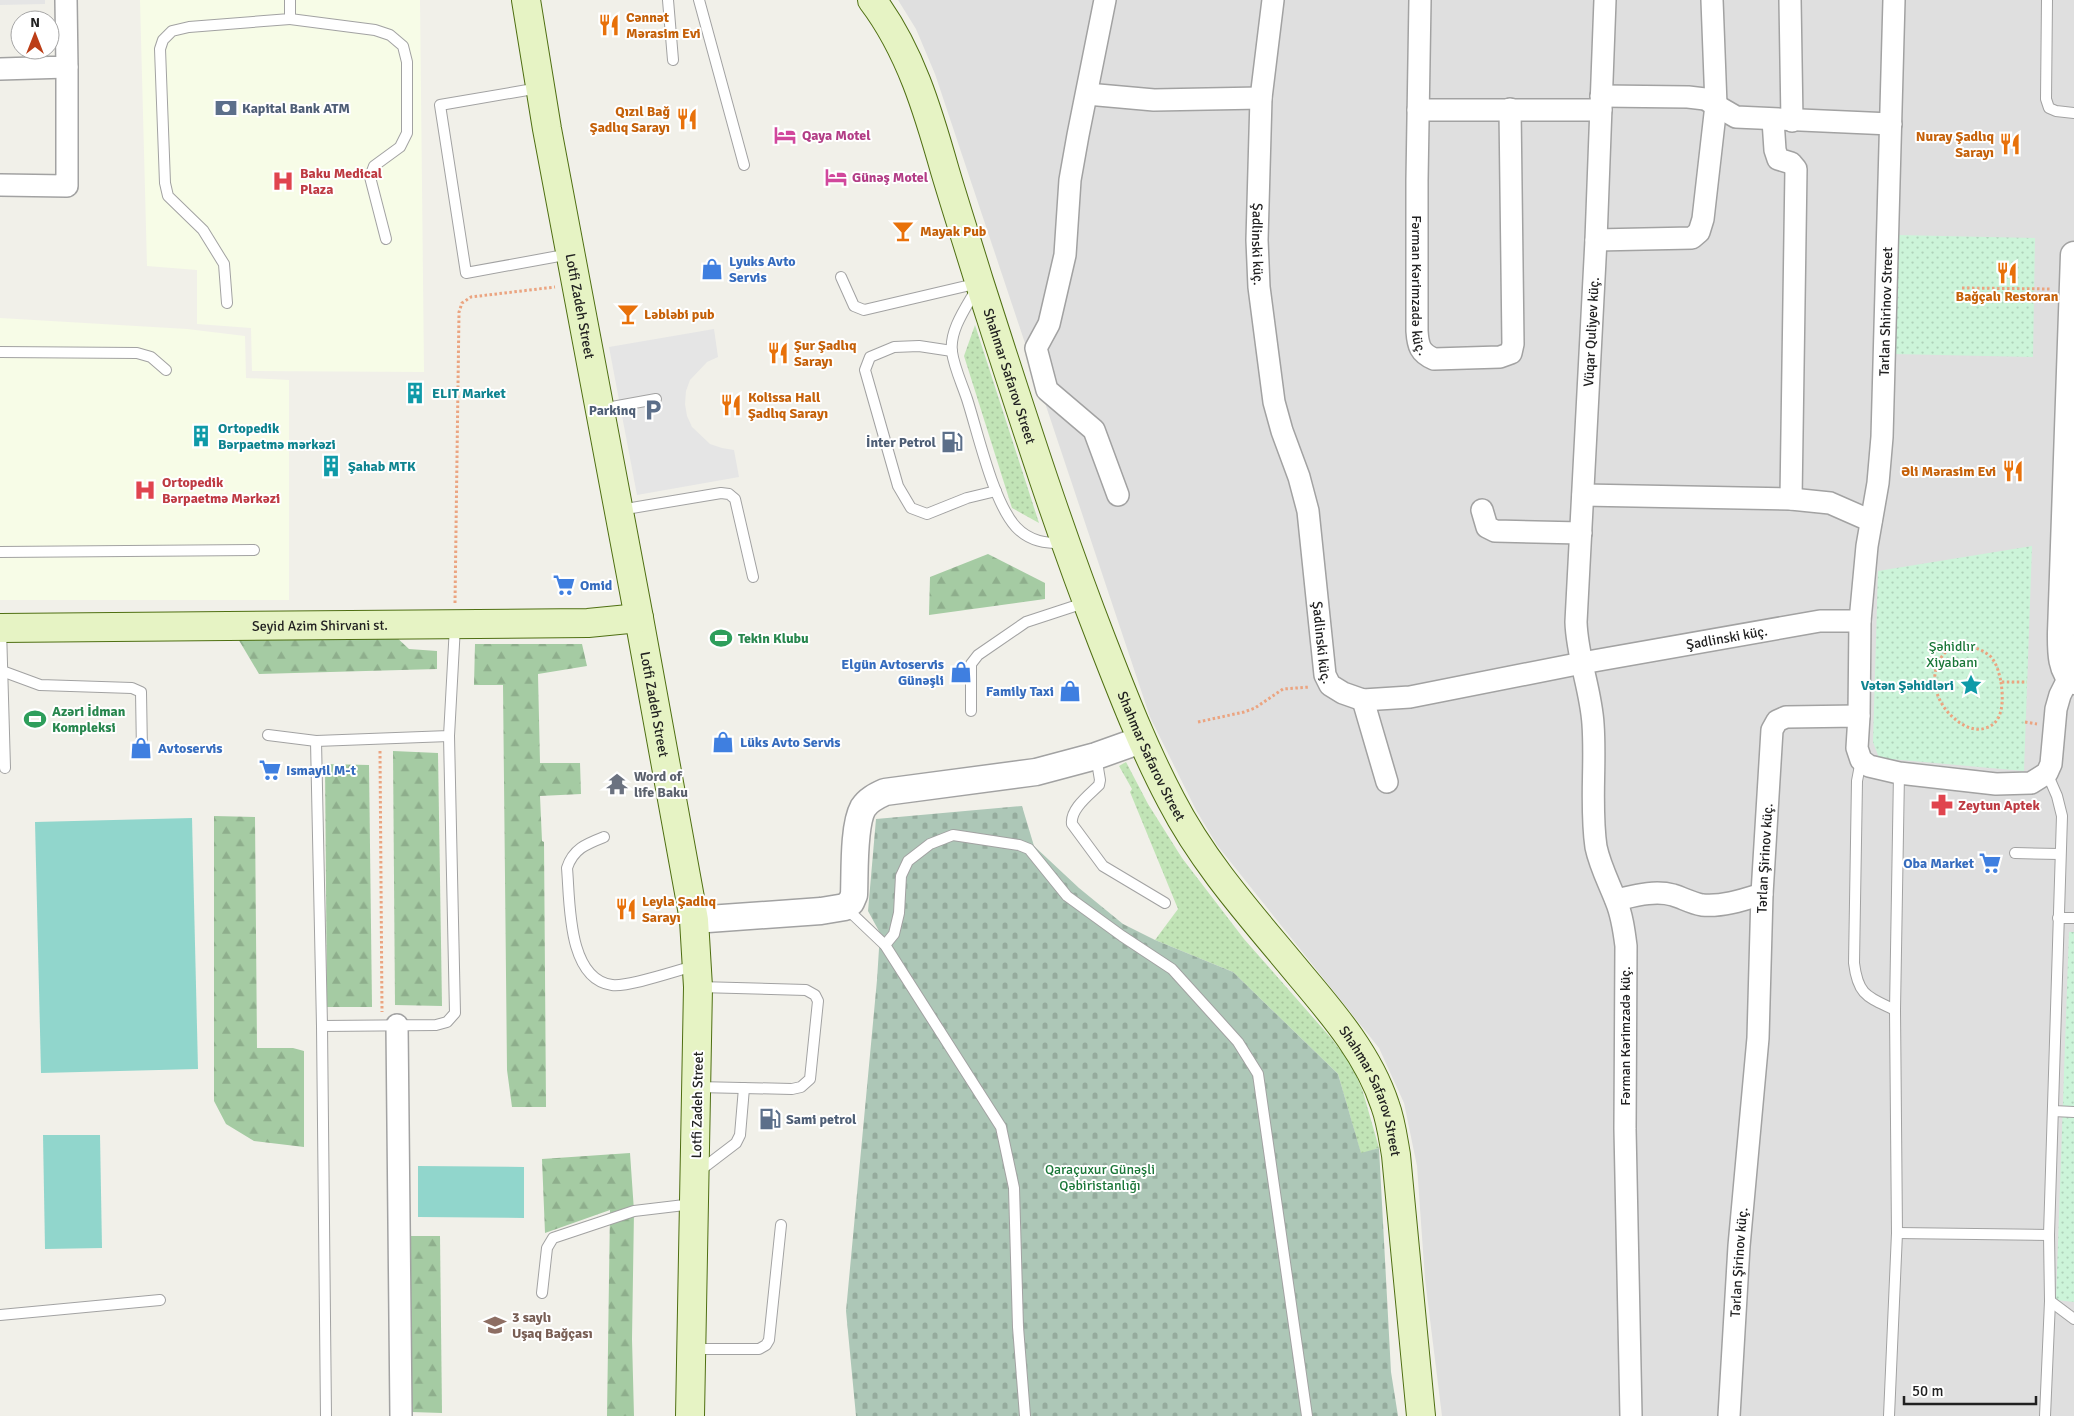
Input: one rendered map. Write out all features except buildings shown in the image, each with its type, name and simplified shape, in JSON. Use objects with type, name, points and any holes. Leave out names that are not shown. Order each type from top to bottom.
[{"type":"main road","name":"Lotfi Zadeh Street","points":[[526,0],[570,254],[694,920],[698,976],[696,1174],[690,1416]]},
{"type":"main road","points":[[856,0],[903,53]]},
{"type":"main road","name":"Shahmar Safarov Street","points":[[872,0],[886,19],[903,53],[928,113],[980,283],[1065,544],[1141,740],[1176,810],[1209,864],[1332,1013],[1360,1054],[1385,1104],[1396,1155],[1421,1416]]},
{"type":"main road","name":"Seyid Azim Shirvani st.","points":[[0,628],[588,622],[639,618]]},
{"type":"street","points":[[0,186],[67,186],[66,0]]},
{"type":"street","points":[[1105,0],[1070,180],[1065,255],[1049,324],[1036,348],[1047,390],[1094,430],[1118,495]]},
{"type":"street","name":"Şadlinski küç.","points":[[1273,0],[1261,98],[1257,240],[1259,286],[1274,402],[1282,431],[1299,477],[1308,511],[1325,674],[1330,685],[1343,693],[1363,700],[1410,697],[1582,663],[1820,621],[1860,621]]},
{"type":"street","name":"Fərman Kərimzadə küç.","points":[[1420,0],[1418,346],[1424,355],[1434,359],[1500,357],[1511,353],[1513,344],[1510,109]]},
{"type":"street","name":"Vüqar Quliyev küç.","points":[[1582,663],[1576,622],[1596,240],[1605,0]]},
{"type":"street","points":[[1596,240],[1692,238],[1699,232],[1703,219],[1716,105],[1712,0]]},
{"type":"street","points":[[1790,0],[1782,120],[1775,150],[1778,159],[1791,164],[1796,169],[1791,499]]},
{"type":"street","name":"Tarlan Shirinov Street","points":[[1860,621],[1866,554],[1872,521],[1882,436],[1894,0]]},
{"type":"street","points":[[0,69],[67,68]]},
{"type":"street","points":[[1087,94],[1154,100],[1261,98]]},
{"type":"street","points":[[1418,110],[1510,109],[1688,97],[1705,99],[1736,117],[1891,124]]},
{"type":"street","points":[[1860,621],[1858,748],[1861,760],[1869,766],[1899,773],[1996,784],[2031,783],[2047,773],[2051,764],[2058,702],[2072,679],[2064,667],[2061,652],[2069,499],[2074,255]]},
{"type":"street","points":[[1011,378],[1042,370]]},
{"type":"street","points":[[1582,495],[1791,499],[1830,503],[1872,521]]},
{"type":"street","points":[[1482,510],[1487,527],[1495,531],[1581,533]]},
{"type":"street","name":"Fərman Kərimzadə küç.","points":[[1582,663],[1590,694],[1593,725],[1593,804],[1596,848],[1605,879],[1616,900],[1622,920],[1626,946],[1625,1129],[1631,1416]]},
{"type":"street","points":[[1363,700],[1387,782]]},
{"type":"street","name":"Tərlan Şirinov küç.","points":[[1729,1416],[1739,1246],[1758,1038],[1762,894],[1772,730],[1777,721],[1786,717],[1859,716]]},
{"type":"street","points":[[694,920],[821,911],[844,907],[851,902],[854,895],[858,821],[863,808],[872,798],[885,792],[1036,772],[1096,756],[1141,740]]},
{"type":"street","points":[[1616,900],[1640,894],[1655,893],[1673,895],[1688,902],[1703,905],[1720,905],[1762,894]]},
{"type":"street","points":[[390,1025],[401,1416]]},
{"type":"lane","points":[[290,0],[290,19]]},
{"type":"lane","points":[[668,0],[673,60]]},
{"type":"lane","points":[[699,0],[744,165]]},
{"type":"lane","points":[[2047,0],[2046,99],[2049,108],[2056,111],[2074,113]]},
{"type":"lane","points":[[227,303],[224,264],[203,230],[168,196],[165,183],[160,49],[163,40],[172,31],[189,27],[290,19],[374,30],[390,35],[403,46],[407,62],[407,133],[400,147],[374,166],[370,177],[386,239]]},
{"type":"lane","points":[[540,88],[440,105],[466,273],[570,254]]},
{"type":"lane","points":[[841,277],[854,306],[864,310],[980,283]]},
{"type":"lane","points":[[980,283],[958,324],[952,351],[996,491],[1008,516],[1017,528],[1031,539],[1042,543],[1065,544]]},
{"type":"lane","points":[[952,351],[919,346],[894,347],[870,356],[865,370],[898,486],[911,508],[927,514],[967,498],[996,491]]},
{"type":"lane","points":[[0,352],[137,353],[151,356],[166,370]]},
{"type":"lane","points":[[600,409],[656,399]]},
{"type":"lane","points":[[619,510],[721,493],[729,494],[735,499],[753,577]]},
{"type":"lane","points":[[0,552],[254,550]]},
{"type":"lane","points":[[971,711],[971,664],[978,655],[1031,620],[1087,602]]},
{"type":"lane","points":[[322,1026],[436,1025],[447,1022],[455,1014],[449,736],[455,623]]},
{"type":"lane","points":[[0,628],[4,768]]},
{"type":"lane","points":[[2,671],[40,685],[132,688],[141,692],[142,752]]},
{"type":"lane","points":[[268,735],[316,741],[449,736]]},
{"type":"lane","points":[[316,741],[322,1026],[326,1416]]},
{"type":"lane","points":[[1096,756],[1100,780],[1098,785],[1075,810],[1071,819],[1072,824],[1103,866],[1165,903]]},
{"type":"lane","points":[[1861,760],[1856,781],[1854,963],[1856,980],[1867,997],[1895,1010]]},
{"type":"lane","points":[[1889,1416],[1896,1233],[1895,1010],[1899,773]]},
{"type":"lane","points":[[2045,1416],[2050,1301],[2049,1235],[2062,816],[2057,796],[2047,773]]},
{"type":"lane","points":[[885,945],[894,934],[899,913],[901,876],[908,860],[930,844],[953,835],[1020,845],[1028,849],[1067,896],[1172,969],[1238,1042],[1258,1074],[1307,1416]]},
{"type":"lane","points":[[604,838],[584,845],[570,857],[567,868],[575,947],[586,970],[610,985],[698,976],[806,990],[814,995],[818,1001],[810,1079],[801,1087],[792,1089],[697,1087]]},
{"type":"lane","points":[[2016,853],[2060,854]]},
{"type":"lane","points":[[844,907],[885,945],[1001,1126],[1014,1188],[1018,1327],[1025,1416]]},
{"type":"lane","points":[[2058,918],[2074,918]]},
{"type":"lane","points":[[696,1174],[736,1143],[740,1134],[744,1088]]},
{"type":"lane","points":[[2053,1112],[2074,1112]]},
{"type":"lane","points":[[542,1293],[546,1248],[553,1238],[634,1211],[695,1204]]},
{"type":"lane","points":[[692,1350],[758,1349],[766,1345],[769,1340],[781,1226]]},
{"type":"lane","points":[[1896,1233],[2049,1235]]},
{"type":"lane","points":[[0,1315],[160,1300]]},
{"type":"lane","points":[[2050,1301],[2074,1319]]},
{"type":"path","points":[[455,623],[459,312],[462,303],[471,297],[576,285]]},
{"type":"path","points":[[1962,288],[2073,289]]},
{"type":"path","points":[[1968,646],[1981,650],[1992,658],[1997,667],[2001,682],[2003,696],[1999,718],[1994,725],[1985,729],[1979,729],[1967,727],[1951,716],[1937,695],[1934,678],[1943,654],[1953,647],[1968,646]]},
{"type":"path","points":[[2001,682],[2027,682]]},
{"type":"path","points":[[1198,722],[1255,708],[1283,689],[1330,685]]},
{"type":"path","points":[[380,738],[390,1025]]},
{"type":"shaded area","points":[[0,0],[45,0],[45,4],[0,5]]},
{"type":"shaded area","name":"Baku Medical Plaza","points":[[140,0],[420,0],[424,372],[252,371],[251,328],[197,324],[197,270],[147,266]]},
{"type":"shaded area","points":[[898,0],[2074,0],[2074,1416],[1442,1416],[1425,1279],[1417,1166],[1404,1103],[1379,1048],[1217,845],[1196,810],[1150,717],[935,74],[916,29]]},
{"type":"shaded area","name":"Ortopedik Bərpaetmə Mərkəzi","points":[[0,318],[187,329],[245,336],[246,378],[289,380],[289,600],[0,600]]},
{"type":"shaded area","name":"Parkinq","points":[[714,329],[718,357],[707,362],[690,380],[686,391],[685,404],[687,416],[692,427],[710,444],[734,450],[739,477],[637,495],[609,347]]},
{"type":"shaded area","points":[[192,818],[198,1069],[41,1073],[35,822]]},
{"type":"shaded area","points":[[43,1135],[100,1135],[102,1248],[45,1249]]},
{"type":"shaded area","points":[[418,1166],[524,1167],[524,1218],[418,1217]]},
{"type":"green space","points":[[1897,235],[2035,238],[2033,357],[1893,354]]},
{"type":"green space","points":[[975,325],[1039,523],[1012,508],[964,356]]},
{"type":"green space","name":"Şəhidlır Xiyabanı","points":[[2032,546],[2024,771],[1879,758],[1873,742],[1878,571]]},
{"type":"green space","points":[[988,554],[1045,583],[1045,599],[929,615],[930,577]]},
{"type":"green space","points":[[394,635],[409,649],[437,651],[437,669],[259,674],[237,637]]},
{"type":"green space","points":[[475,644],[582,644],[587,666],[538,674],[540,763],[580,763],[581,794],[540,796],[542,841],[544,842],[546,1107],[512,1107],[507,1070],[503,685],[474,685]]},
{"type":"green space","points":[[393,751],[438,753],[442,1006],[395,1005]]},
{"type":"green space","points":[[1126,762],[1148,804],[1182,858],[1244,939],[1331,1038],[1352,1065],[1363,1092],[1379,1148],[1361,1154],[1338,1074],[1233,972],[1155,940],[1178,909],[1130,792],[1132,789],[1119,766]]},
{"type":"green space","points":[[325,764],[369,765],[372,1007],[327,1007]]},
{"type":"green space","name":"Qaraçuxur Günəşli Qəbiristanlığı","points":[[1022,806],[1034,846],[1079,888],[1123,924],[1155,940],[1233,972],[1338,1074],[1361,1153],[1379,1148],[1391,1372],[1398,1416],[856,1416],[846,1311],[880,933],[868,911],[876,819]]},
{"type":"green space","points":[[214,816],[255,817],[257,1048],[293,1048],[304,1051],[304,1147],[254,1141],[226,1124],[214,1101]]},
{"type":"green space","points":[[2069,932],[2074,932],[2074,1302],[2056,1300]]},
{"type":"green space","points":[[630,1153],[634,1211],[632,1339],[634,1416],[607,1416],[610,1210],[545,1233],[542,1159]]},
{"type":"green space","points":[[410,1236],[440,1236],[442,1413],[411,1412]]},
{"type":"place","name":"Cənnət Mərasim Evi","points":[[609,25]]},
{"type":"place","name":"Kapital Bank ATM","points":[[226,108]]},
{"type":"place","name":"Qızıl Bağ Şadlıq Sarayı","points":[[687,119]]},
{"type":"place","name":"Qaya Motel","points":[[785,135]]},
{"type":"place","name":"Nuray Şadlıq Sarayı","points":[[2010,144]]},
{"type":"place","name":"Günəş Motel","points":[[836,177]]},
{"type":"place","name":"Baku Medical Plaza","points":[[283,181]]},
{"type":"place","name":"Mayak Pub","points":[[903,231]]},
{"type":"place","name":"Lyuks Avto Servis","points":[[712,269]]},
{"type":"place","name":"Bağçalı Restoran","points":[[2007,273]]},
{"type":"place","name":"Ləbləbi pub","points":[[628,314]]},
{"type":"place","name":"Şur Şadlıq Sarayı","points":[[778,353]]},
{"type":"place","name":"ELIT Market","points":[[415,393]]},
{"type":"place","name":"Kolissa Hall Şadlıq Sarayı","points":[[731,405]]},
{"type":"place","name":"Parkinq","points":[[653,410]]},
{"type":"place","name":"Ortopedik Bərpaetmə mərkəzi","points":[[201,436]]},
{"type":"place","name":"İnter Petrol","points":[[952,442]]},
{"type":"place","name":"Şahab MTK","points":[[331,466]]},
{"type":"place","name":"Əli Mərasim Evi","points":[[2013,471]]},
{"type":"place","name":"Ortopedik Bərpaetmə Mərkəzi","points":[[145,490]]},
{"type":"place","name":"Omid","points":[[564,585]]},
{"type":"place","name":"Tekin Klubu","points":[[721,638]]},
{"type":"place","name":"Elgün Avtoservis Günəşli","points":[[961,672]]},
{"type":"place","name":"Vətən Şəhidləri","points":[[1971,685]]},
{"type":"place","name":"Family Taxi","points":[[1070,691]]},
{"type":"place","name":"Azəri İdman Kompleksi","points":[[35,719]]},
{"type":"place","name":"Lüks Avto Servis","points":[[723,742]]},
{"type":"place","name":"Avtoservis","points":[[141,748]]},
{"type":"place","name":"Ismayil M-t","points":[[270,770]]},
{"type":"place","name":"Word of life Baku","points":[[617,784]]},
{"type":"place","name":"Zeytun Aptek","points":[[1942,805]]},
{"type":"place","name":"Oba Market","points":[[1990,863]]},
{"type":"place","name":"Leyla Şadlıq Sarayı","points":[[626,909]]},
{"type":"place","name":"Sami petrol","points":[[770,1119]]},
{"type":"place","name":"3 saylı Uşaq Bağçası","points":[[495,1325]]}]
